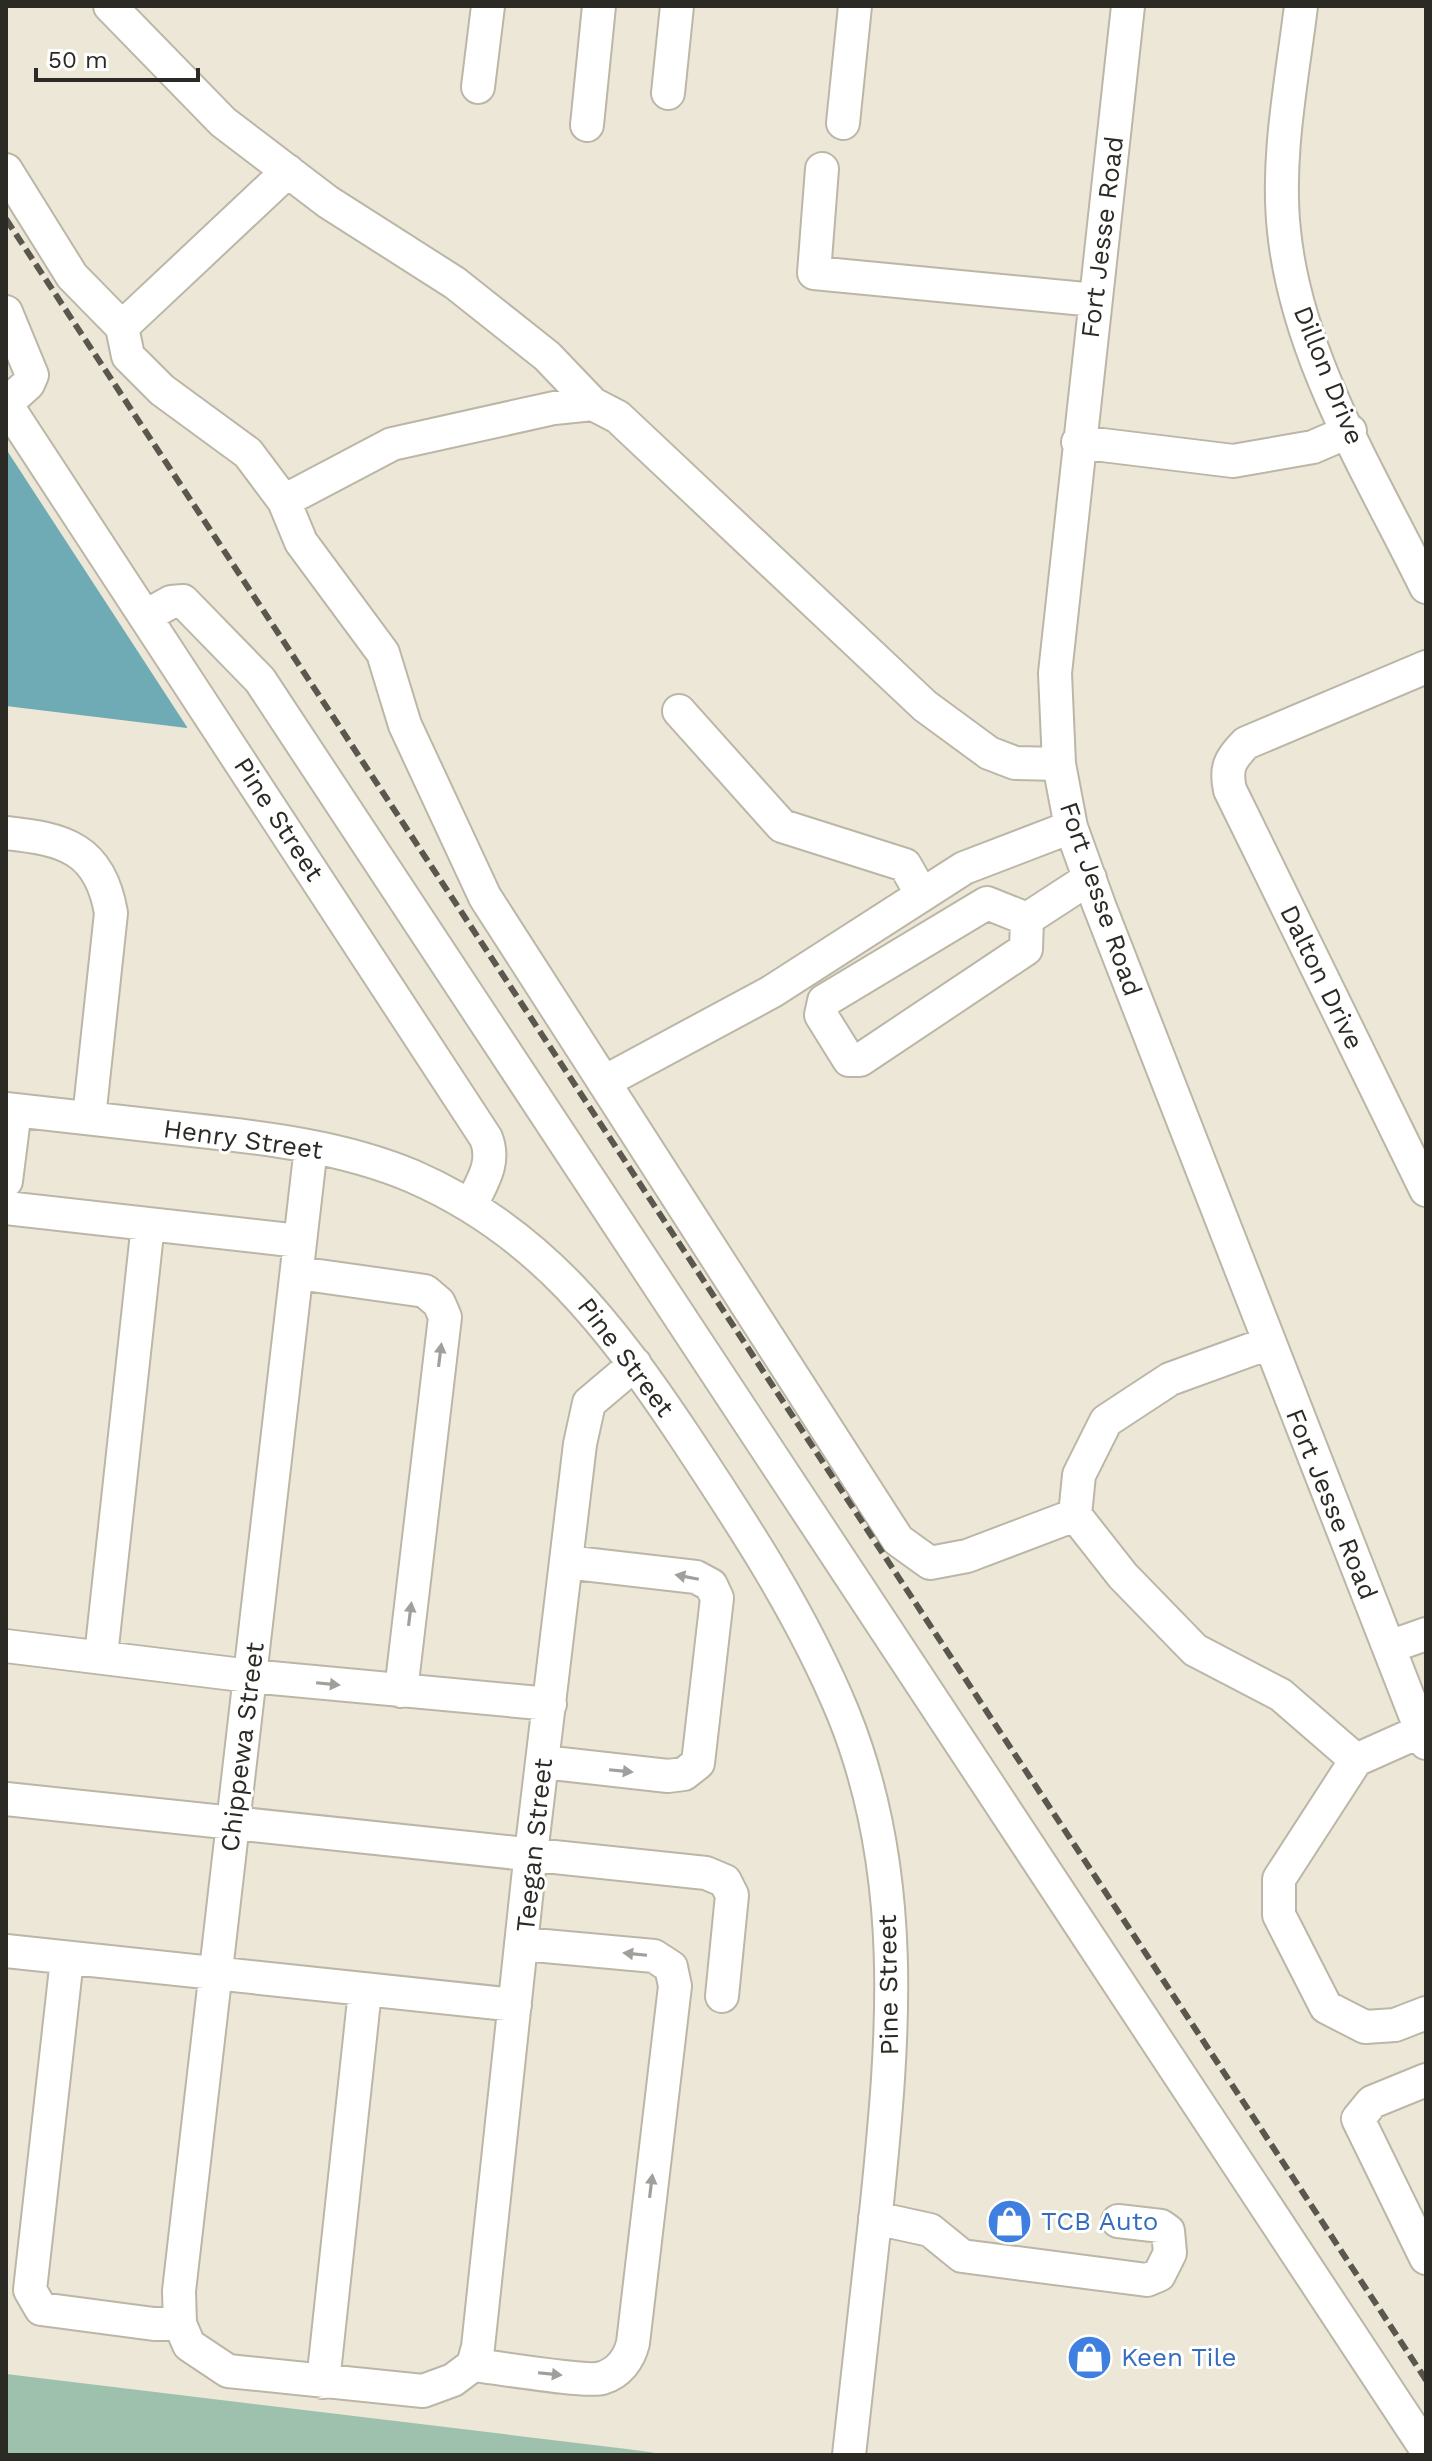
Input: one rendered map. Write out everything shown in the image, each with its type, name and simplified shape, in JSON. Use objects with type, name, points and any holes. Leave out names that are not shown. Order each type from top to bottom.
[{"type":"street","points":[[110,6],[223,122],[328,202],[455,283],[547,356],[593,404],[618,417],[925,706],[989,753],[1015,763],[1059,764]]},
{"type":"street","points":[[478,87],[488,6]]},
{"type":"street","points":[[587,125],[599,6]]},
{"type":"street","points":[[668,93],[677,6]]},
{"type":"street","points":[[843,123],[855,6]]},
{"type":"street","name":"Fort Jesse Road","points":[[1128,6],[1055,673],[1059,764],[1071,827],[1090,878],[1424,1737]]},
{"type":"street","name":"Dillon Drive","points":[[1301,6],[1285,140],[1284,232],[1295,290],[1310,340],[1350,431],[1426,587]]},
{"type":"street","points":[[822,169],[814,273],[1095,300]]},
{"type":"street","points":[[6,170],[72,276],[122,327],[128,356],[162,390],[248,453],[284,501],[301,542],[383,653],[405,725],[485,897],[898,1540],[930,1563],[967,1556],[1075,1515]]},
{"type":"street","points":[[122,327],[288,171]]},
{"type":"street","points":[[6,312],[32,375],[28,384],[6,404]]},
{"type":"street","name":"Pine Street","points":[[6,404],[486,1138],[491,1152],[490,1165],[471,1205],[506,1228],[553,1268],[603,1319],[786,1595],[844,1717],[865,1785],[893,1942],[891,2055],[849,2455]]},
{"type":"street","points":[[284,501],[392,444],[554,408],[593,404]]},
{"type":"street","points":[[1078,442],[1233,461],[1313,447],[1350,431]]},
{"type":"street","points":[[146,616],[171,602],[183,601],[260,680],[1426,2449]]},
{"type":"street","name":"Dalton Drive","points":[[1426,667],[1246,743],[1230,761],[1227,774],[1230,790],[1426,1190]]},
{"type":"street","points":[[679,711],[782,826],[905,865],[922,895]]},
{"type":"street","points":[[604,1082],[771,992],[964,868],[1071,827]]},
{"type":"street","points":[[6,833],[46,837],[66,844],[97,870],[107,891],[111,913],[89,1118]]},
{"type":"street","points":[[1027,919],[1090,878]]},
{"type":"street","points":[[987,903],[1027,919],[1026,949],[860,1060],[849,1060],[821,1015],[824,1001],[987,903]]},
{"type":"street","points":[[6,1181],[11,1110]]},
{"type":"street","name":"Henry Street","points":[[11,1110],[269,1138],[409,1175],[471,1205]]},
{"type":"street","name":"Chippewa Street","points":[[185,2334],[179,2291],[311,1147]]},
{"type":"street","points":[[6,1208],[299,1241]]},
{"type":"street","points":[[101,1656],[148,1224]]},
{"type":"street","points":[[298,1273],[425,1291],[439,1303],[445,1317],[401,1691]]},
{"type":"street","points":[[1269,1343],[1170,1379],[1106,1421],[1079,1475],[1075,1515],[1123,1576],[1195,1650],[1281,1695],[1356,1760]]},
{"type":"street","name":"Teegan Street","points":[[476,2356],[580,1444],[589,1403],[635,1364]]},
{"type":"street","points":[[543,1762],[668,1776],[684,1774],[698,1763],[717,1598],[711,1585],[696,1577],[566,1562]]},
{"type":"street","points":[[1389,1647],[1426,1634]]},
{"type":"street","points":[[6,1646],[250,1676],[550,1704]]},
{"type":"street","points":[[1424,1737],[1356,1760],[1279,1879],[1279,1915],[1326,2007],[1365,2027],[1395,2025],[1426,2013]]},
{"type":"street","points":[[6,1799],[706,1873],[725,1881],[732,1901],[722,1996]]},
{"type":"street","points":[[67,1959],[30,2290],[41,2309],[154,2324],[185,2334],[228,2371],[423,2391],[453,2380],[476,2356],[601,2379],[620,2368],[630,2356],[633,2343],[675,1986],[671,1967],[654,1956],[523,1944]]},
{"type":"street","points":[[6,1951],[215,1976],[515,2005]]},
{"type":"street","points":[[323,2382],[365,1991]]},
{"type":"street","points":[[1426,2080],[1372,2102],[1358,2119],[1426,2258]]},
{"type":"street","points":[[875,2218],[930,2230],[962,2256],[1147,2280],[1159,2275],[1170,2253],[1168,2231],[1161,2226],[1118,2221]]},
{"type":"green space","points":[[6,2374],[627,2449],[670,2455],[6,2455]]},
{"type":"water","points":[[6,449],[187,727],[187,728],[6,706]]},
{"type":"railway","points":[[6,219],[1426,2380]]},
{"type":"place","name":"TCB Auto","points":[[1010,2221]]},
{"type":"place","name":"Keen Tile","points":[[1090,2357]]}]
